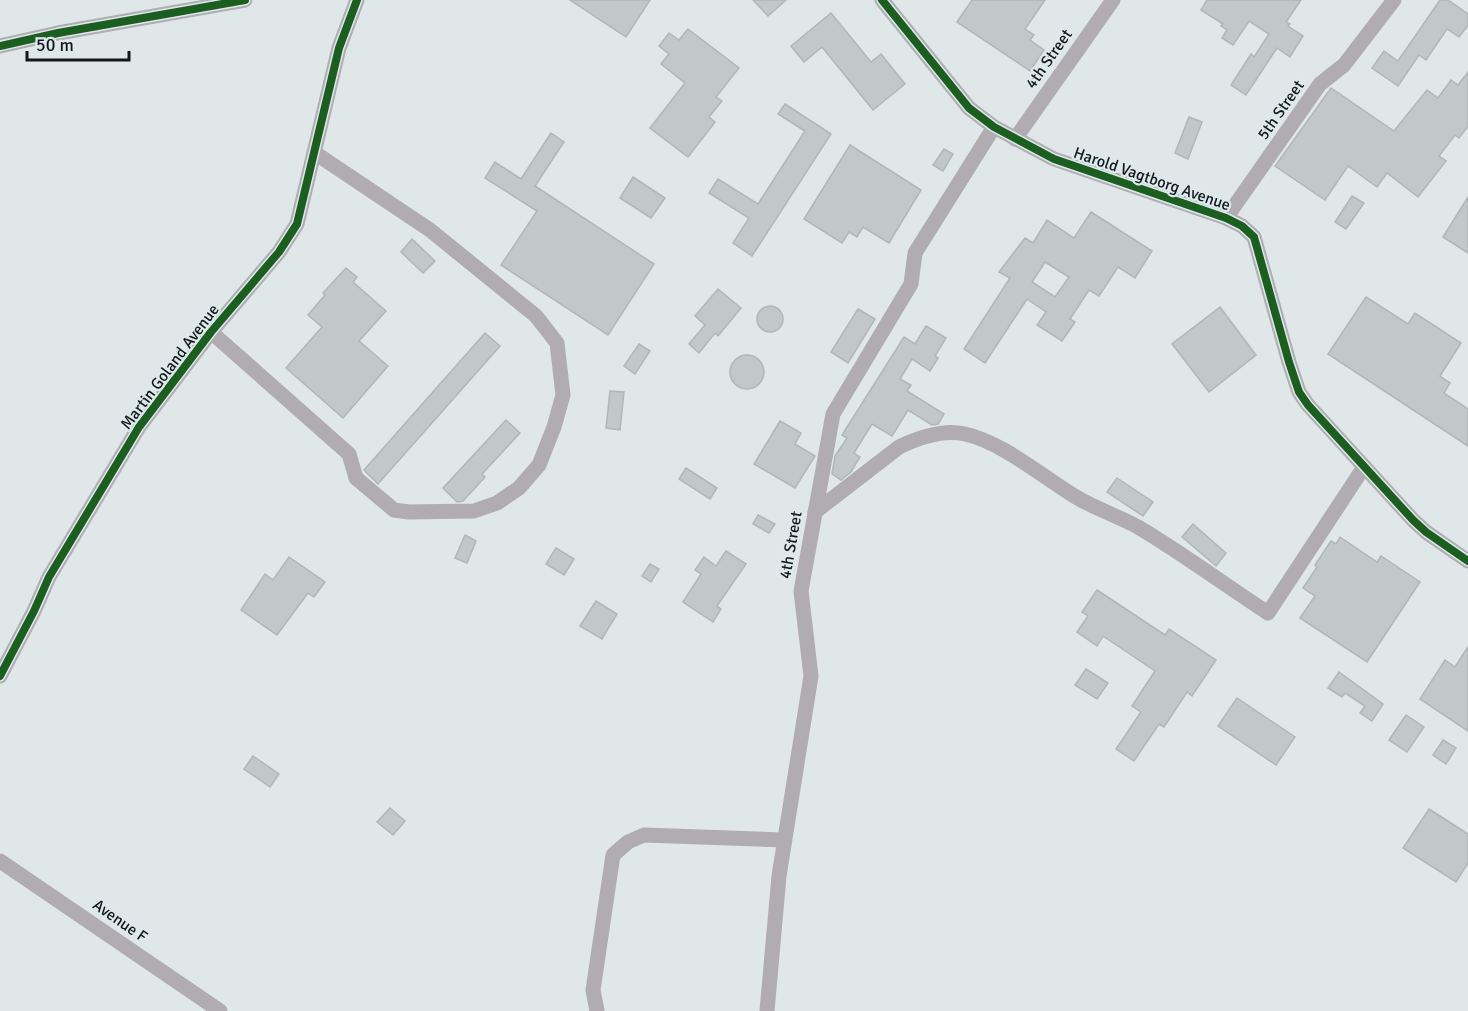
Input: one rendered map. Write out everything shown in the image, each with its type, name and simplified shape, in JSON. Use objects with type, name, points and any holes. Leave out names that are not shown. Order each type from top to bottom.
[{"type":"street","points":[[0,46],[58,33],[245,0]]},
{"type":"street","name":"Martin Goland Avenue","points":[[0,676],[49,577],[139,427],[211,332],[279,252],[297,224],[339,48],[357,0]]},
{"type":"street","name":"Harold Vagtborg Avenue","points":[[882,0],[969,108],[994,127],[1054,159],[1226,218],[1242,226],[1254,237],[1299,392],[1308,405],[1413,520],[1468,561]]},
{"type":"street","name":"4th Street","points":[[1015,139],[1113,0]]},
{"type":"street","name":"5th Street","points":[[1226,218],[1320,84],[1344,65],[1395,0]]},
{"type":"street","name":"4th Street","points":[[767,1011],[779,876],[811,676],[801,591],[834,414],[911,284],[915,254],[994,127]]},
{"type":"street","points":[[211,332],[349,454],[356,478],[394,510],[474,511],[497,503],[519,488],[538,465],[554,428],[563,395],[556,343],[536,316],[430,230],[315,153]]},
{"type":"street","points":[[815,512],[899,447],[943,433],[962,433],[978,437],[1021,461],[1078,498],[1137,527],[1268,613],[1364,467]]},
{"type":"street","points":[[597,1011],[593,990],[613,855],[628,842],[644,835],[784,840]]},
{"type":"street","name":"Avenue F","points":[[0,861],[220,1011]]},
{"type":"building","points":[[570,0],[650,0],[626,37]]},
{"type":"building","points":[[753,0],[786,0],[768,16]]},
{"type":"building","points":[[972,0],[1045,0],[1025,29],[1034,35],[1030,40],[1044,50],[1030,71],[957,22]]},
{"type":"building","points":[[1207,0],[1301,0],[1286,22],[1290,24],[1288,26],[1303,36],[1290,57],[1277,48],[1246,95],[1231,85],[1251,54],[1254,57],[1269,34],[1249,21],[1233,45],[1222,38],[1227,30],[1221,26],[1223,24],[1201,10]]},
{"type":"building","points":[[1440,0],[1448,0],[1468,14],[1468,25],[1459,37],[1447,29],[1426,60],[1419,55],[1398,86],[1372,68],[1384,51],[1398,61]]},
{"type":"building","points":[[831,13],[871,62],[881,54],[905,84],[873,110],[822,47],[804,62],[791,46]]},
{"type":"building","points":[[688,29],[739,68],[716,97],[722,101],[709,117],[715,122],[688,157],[650,128],[685,83],[661,64],[669,54],[659,46],[669,33],[679,40]]},
{"type":"building","points":[[1468,72],[1468,126],[1459,138],[1455,135],[1439,156],[1446,161],[1418,197],[1387,173],[1377,187],[1348,166],[1325,200],[1275,166],[1331,88],[1394,131],[1427,90],[1438,98],[1451,80],[1458,85]]},
{"type":"building","points":[[785,104],[831,134],[752,256],[733,243],[749,218],[709,193],[718,179],[758,204],[805,131],[778,114]]},
{"type":"building","points":[[1189,117],[1202,122],[1188,159],[1175,153]]},
{"type":"building","points":[[551,133],[564,142],[535,186],[654,264],[608,335],[501,265],[537,211],[485,178],[495,162],[521,179]]},
{"type":"building","points":[[850,145],[921,190],[889,243],[863,227],[857,237],[849,232],[842,243],[804,219]]},
{"type":"building","points":[[944,149],[953,154],[943,171],[933,165]]},
{"type":"building","points":[[633,177],[665,198],[651,218],[620,198]]},
{"type":"building","points":[[1352,196],[1364,203],[1346,229],[1335,222]]},
{"type":"building","points":[[1468,197],[1468,253],[1443,237]]},
{"type":"building","points":[[1091,212],[1152,251],[1135,278],[1118,267],[1099,296],[1089,290],[1070,319],[1075,322],[1062,341],[1037,325],[1046,312],[1027,299],[985,363],[964,349],[1010,278],[999,272],[1025,238],[1033,243],[1047,220],[1074,238]],"holes":[[[1045,262],[1069,277],[1055,297],[1032,282]]]},
{"type":"building","points":[[412,239],[435,261],[423,273],[401,252]]},
{"type":"building","points":[[346,268],[357,277],[353,282],[386,311],[359,341],[388,366],[343,418],[286,368],[322,327],[308,315],[325,295],[323,293]]},
{"type":"building","points":[[718,289],[741,308],[718,336],[715,333],[699,353],[689,344],[705,325],[695,316]]},
{"type":"building","points":[[1366,297],[1408,324],[1415,313],[1461,343],[1440,376],[1450,383],[1444,393],[1468,409],[1468,446],[1328,354]]},
{"type":"building","points":[[770,306],[779,310],[783,319],[779,328],[770,332],[761,328],[757,319],[761,310]]},
{"type":"building","points":[[1220,307],[1256,355],[1209,392],[1172,344]]},
{"type":"building","points":[[858,309],[875,319],[848,363],[831,352]]},
{"type":"building","points":[[926,326],[946,338],[935,356],[938,358],[930,371],[912,359],[900,379],[911,385],[907,391],[944,414],[938,424],[932,425],[908,410],[892,436],[872,424],[854,453],[860,457],[851,472],[841,480],[832,474],[835,456],[847,438],[842,435],[904,337],[915,344]]},
{"type":"building","points":[[485,333],[500,346],[378,484],[364,470]]},
{"type":"building","points":[[639,344],[650,351],[635,374],[624,366]]},
{"type":"building","points":[[747,355],[759,360],[764,372],[759,384],[747,389],[735,384],[730,372],[735,360]]},
{"type":"building","points":[[610,391],[624,392],[620,430],[606,428]]},
{"type":"building","points":[[506,420],[520,433],[482,474],[485,477],[463,501],[457,502],[443,488]]},
{"type":"building","points":[[780,421],[801,433],[795,444],[815,456],[795,488],[754,464]]},
{"type":"building","points":[[686,468],[717,488],[710,499],[679,479]]},
{"type":"building","points":[[1117,478],[1153,502],[1143,516],[1107,492]]},
{"type":"building","points":[[758,515],[775,524],[769,533],[753,524]]},
{"type":"building","points":[[1193,524],[1226,553],[1216,566],[1182,537]]},
{"type":"building","points":[[465,535],[476,541],[467,563],[455,558]]},
{"type":"building","points":[[1340,537],[1377,562],[1381,556],[1420,582],[1367,662],[1300,618],[1315,596],[1303,588],[1331,541],[1336,544]]},
{"type":"building","points":[[556,548],[574,559],[564,575],[546,564]]},
{"type":"building","points":[[726,551],[746,564],[717,606],[721,609],[713,622],[683,602],[701,574],[695,570],[704,557],[716,566]]},
{"type":"building","points":[[289,557],[325,582],[314,597],[308,593],[277,635],[241,610],[265,574],[273,580]]},
{"type":"building","points":[[650,564],[659,569],[651,582],[642,576]]},
{"type":"building","points":[[1097,590],[1165,635],[1169,629],[1216,660],[1192,696],[1187,692],[1164,727],[1159,724],[1134,761],[1116,749],[1141,712],[1132,706],[1155,671],[1103,636],[1097,646],[1077,632],[1088,616],[1082,612]]},
{"type":"building","points":[[596,601],[617,614],[602,639],[580,626]]},
{"type":"building","points":[[1468,647],[1468,731],[1420,699],[1445,660],[1455,667]]},
{"type":"building","points":[[1086,669],[1108,683],[1097,699],[1075,685]]},
{"type":"building","points":[[1339,672],[1383,704],[1372,721],[1360,713],[1365,706],[1345,693],[1342,697],[1328,688]]},
{"type":"building","points":[[1237,698],[1295,737],[1276,765],[1218,726]]},
{"type":"building","points":[[1406,715],[1424,727],[1407,752],[1389,740]]},
{"type":"building","points":[[1443,740],[1456,748],[1446,764],[1433,755]]},
{"type":"building","points":[[253,756],[279,774],[270,787],[244,769]]},
{"type":"building","points":[[390,808],[405,821],[393,835],[377,822]]},
{"type":"building","points":[[1429,809],[1468,834],[1468,863],[1456,882],[1403,848]]},
{"type":"cycle path","points":[[0,46],[58,33],[245,0]]},
{"type":"cycle path","points":[[0,676],[49,577],[139,427],[211,332],[279,252],[297,224],[339,48],[357,0]]},
{"type":"cycle path","points":[[882,0],[969,108],[994,127],[1054,159],[1226,218],[1242,226],[1254,237],[1299,392],[1308,405],[1413,520],[1426,532],[1468,561]]}]
